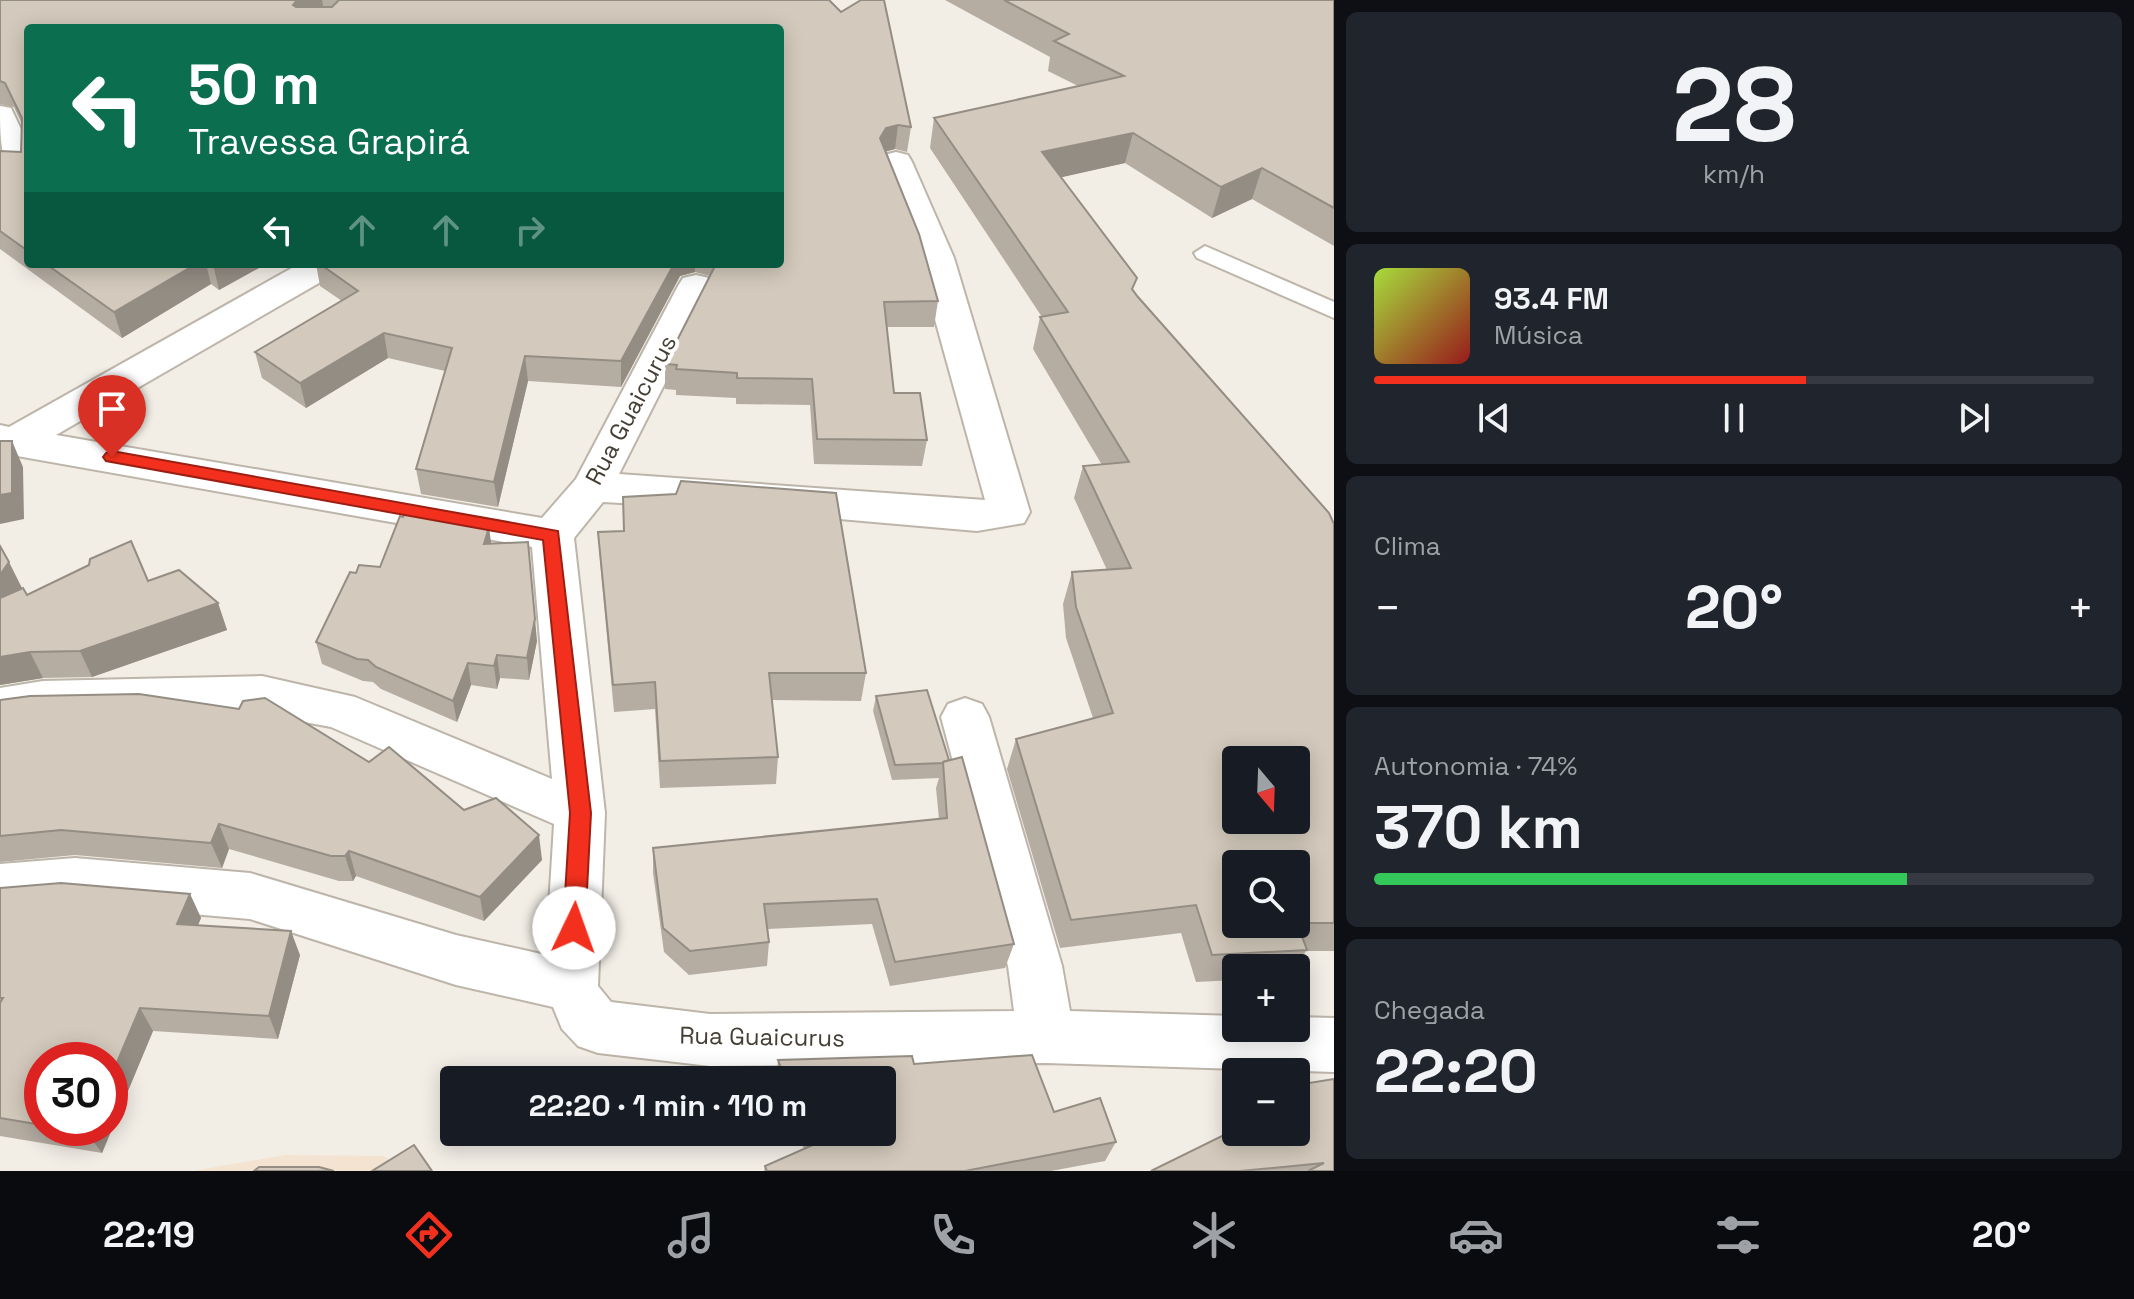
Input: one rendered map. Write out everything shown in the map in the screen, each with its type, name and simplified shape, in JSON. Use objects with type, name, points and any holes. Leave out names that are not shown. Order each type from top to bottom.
[{"type":"street","points":[[0,115],[16,170]]},
{"type":"street","points":[[592,487],[725,494],[977,516],[1009,512],[936,258],[896,162]]},
{"type":"street","points":[[9,440],[318,268]]},
{"type":"street","name":"Rua Guaicurus","points":[[552,535],[592,487],[696,286]]},
{"type":"street","points":[[0,887],[75,881],[250,896],[456,960],[571,986],[580,813],[552,535],[9,440]]},
{"type":"street","points":[[0,707],[43,700],[262,695],[338,710],[580,813]]},
{"type":"street","points":[[965,717],[1035,966],[1046,1037]]},
{"type":"street","name":"Rua Guaicurus","points":[[571,986],[582,1011],[598,1027],[710,1040],[1046,1037],[1334,1045]]},
{"type":"lane","points":[[1205,253],[1334,311]]},
{"type":"shaded area","points":[[285,1155],[383,1156],[413,1171],[193,1171]]},
{"type":"building","points":[[0,0],[297,0],[293,5],[296,7],[332,7],[339,0],[829,0],[841,12],[861,0],[884,0],[911,127],[898,125],[886,128],[880,138],[919,234],[938,301],[884,302],[894,393],[920,393],[927,440],[817,439],[812,379],[737,378],[737,373],[676,369],[677,365],[665,364],[714,268],[784,268],[784,24],[24,24],[24,248],[0,231],[0,151],[21,152],[22,118],[5,83],[0,81]]},
{"type":"building","points":[[1004,0],[1334,0],[1334,208],[1262,168],[1221,187],[1133,133],[1042,152],[1137,278],[1132,289],[1138,297],[1329,513],[1334,524],[1334,923],[1310,923],[1310,850],[1222,850],[1222,938],[1303,938],[1307,950],[1212,955],[1196,905],[1071,920],[1016,739],[1113,713],[1076,607],[1072,572],[1131,568],[1083,466],[1129,462],[1040,317],[1068,312],[934,118],[1124,76],[1054,41],[1069,34]]},
{"type":"building","points":[[52,268],[189,268],[114,312]]},
{"type":"building","points":[[326,268],[672,268],[621,361],[525,356],[494,482],[416,469],[452,348],[384,333],[300,383],[255,352],[358,291]]},
{"type":"building","points":[[0,441],[12,441],[12,493],[0,495]]},
{"type":"building","points":[[681,481],[836,493],[866,673],[769,673],[778,757],[660,761],[655,682],[613,685],[598,532],[624,531],[623,497],[676,494]]},
{"type":"building","points":[[407,506],[486,520],[485,527],[489,527],[484,544],[528,542],[535,619],[527,658],[497,655],[494,666],[468,663],[453,701],[376,667],[368,660],[357,659],[316,642],[350,572],[356,573],[359,565],[380,567]]},
{"type":"building","points":[[131,541],[148,581],[179,570],[218,603],[80,651],[30,652],[0,657],[0,598],[23,588],[27,595],[89,565],[90,559]]},
{"type":"building","points":[[0,546],[9,562],[0,575]]},
{"type":"building","points":[[927,690],[949,760],[943,763],[895,765],[876,696]]},
{"type":"building","points":[[139,694],[239,709],[243,701],[265,698],[369,762],[389,747],[464,810],[496,798],[539,835],[480,897],[349,851],[345,856],[331,856],[219,824],[211,843],[61,830],[0,836],[0,700],[30,696]]},
{"type":"building","points":[[962,757],[1014,944],[895,962],[877,899],[764,904],[769,942],[690,951],[663,928],[653,848],[947,818],[943,762]]},
{"type":"building","points":[[61,883],[190,894],[177,924],[291,931],[269,1016],[140,1008],[126,1042],[24,1042],[24,1122],[0,1118],[0,1003],[3,998],[0,998],[0,888]]},
{"type":"building","points":[[1032,1055],[1054,1112],[1100,1098],[1116,1142],[965,1171],[767,1171],[765,1166],[811,1146],[896,1146],[896,1066],[780,1066],[778,1060],[912,1056],[914,1064]]},
{"type":"building","points":[[1334,1079],[1334,1171],[1308,1171],[1324,1163],[1240,1171],[1151,1171],[1222,1136],[1222,1146],[1310,1146],[1310,1083]]},
{"type":"building","points":[[414,1145],[432,1171],[372,1171]]},
{"type":"building","points":[[259,1167],[319,1167],[334,1171],[254,1171]]},
{"type":"route","points":[[112,457],[552,535],[580,813],[574,928]]}]
